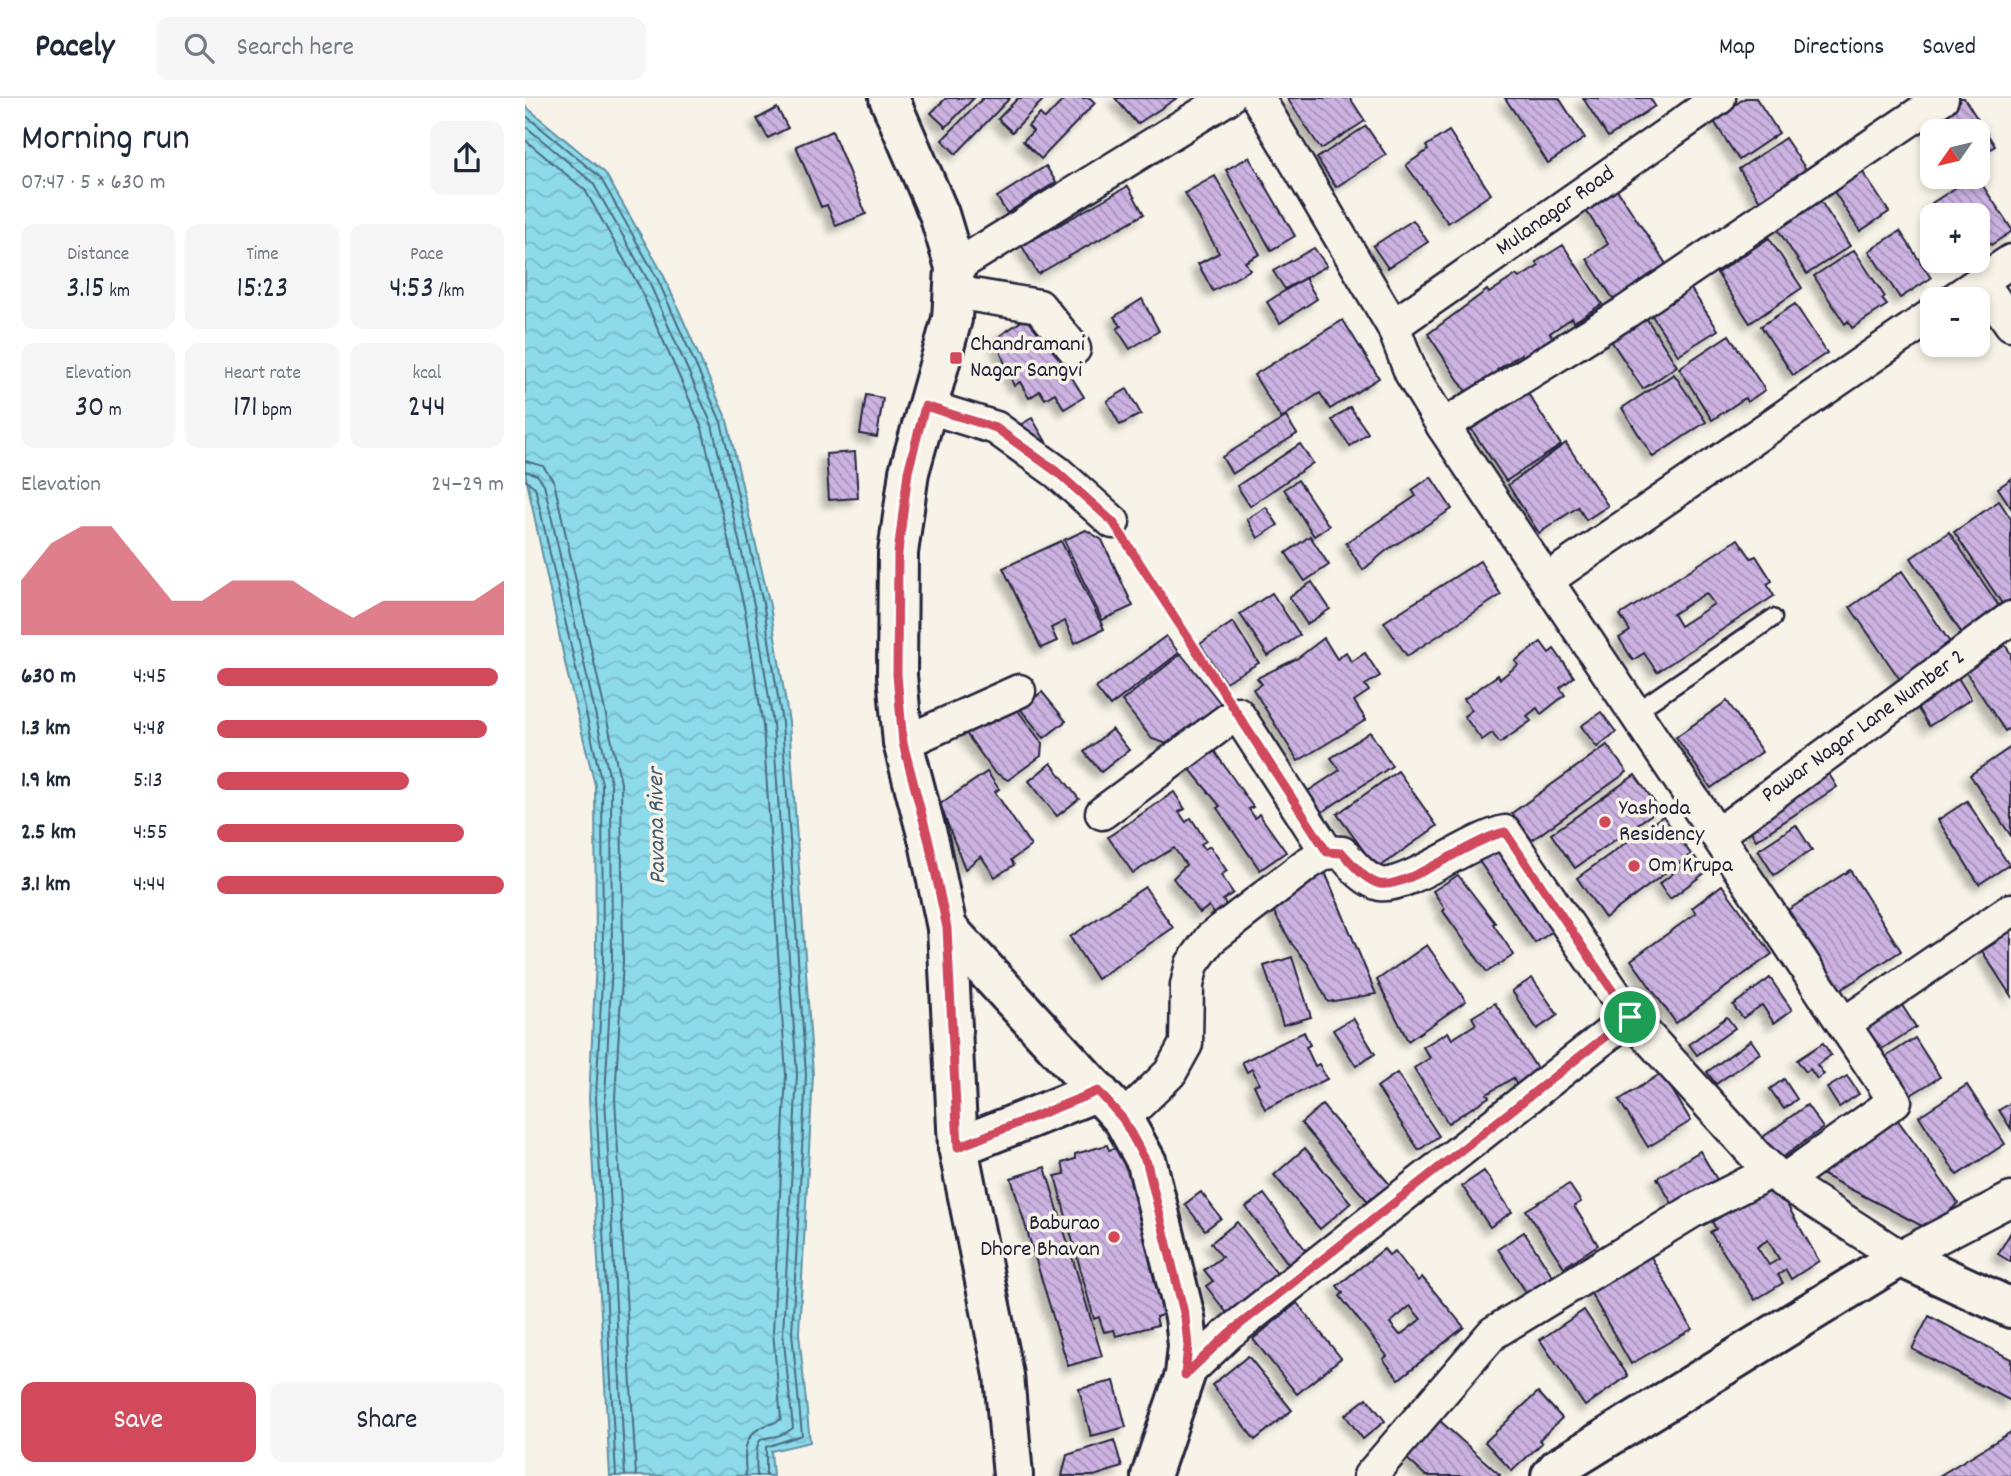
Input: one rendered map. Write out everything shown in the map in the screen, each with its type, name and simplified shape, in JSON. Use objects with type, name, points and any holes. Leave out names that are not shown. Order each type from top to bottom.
[{"type":"main road","points":[[890,98],[939,214],[954,279],[952,319],[908,472],[898,553],[897,675],[903,743],[929,842],[947,928],[958,1147],[1004,1375],[1013,1476]]},
{"type":"main road","points":[[947,928],[1123,1119],[1147,1163],[1185,1317],[1188,1346],[1185,1375],[1151,1476]]},
{"type":"main road","points":[[958,1147],[1098,1091]]},
{"type":"main road","points":[[1551,1476],[1557,1468],[1900,1257],[2011,1308]]},
{"type":"street","points":[[1258,98],[1393,326],[1411,373],[1443,426],[1895,1101],[1778,1176],[1691,1212],[1493,1333],[1370,1476]]},
{"type":"street","name":"Mulanagar Road","points":[[1393,326],[1719,98]]},
{"type":"street","points":[[1443,426],[1623,314],[1942,98]]},
{"type":"street","points":[[954,279],[1211,102]]},
{"type":"street","points":[[1972,287],[2011,261]]},
{"type":"street","points":[[954,279],[1039,306],[1074,349]]},
{"type":"street","points":[[1981,281],[2011,324]]},
{"type":"street","points":[[1547,580],[1920,323]]},
{"type":"street","points":[[925,406],[996,428],[1057,472],[1113,522]]},
{"type":"street","name":"Pawar Nagar Lane Number 2","points":[[1717,835],[2011,618]]},
{"type":"street","points":[[903,743],[1019,691]]},
{"type":"street","points":[[1103,813],[1237,713],[1327,852]]},
{"type":"street","points":[[1123,1119],[1170,1073],[1186,1044],[1187,985],[1192,964],[1210,939],[1327,852],[1342,853],[1364,876],[1380,884],[1399,883],[1486,836],[1505,832],[1630,1017],[1755,1156],[1778,1176],[1900,1257],[2011,1199]]},
{"type":"street","points":[[1845,1024],[2011,910]]},
{"type":"street","points":[[1185,1375],[1229,1333],[1630,1017]]},
{"type":"lane","points":[[1635,712],[1773,618]]},
{"type":"path","points":[[1113,522],[1237,713]]},
{"type":"water","name":"Pavana River","points":[[525,106],[605,173],[663,274],[727,420],[770,606],[789,722],[813,1075],[799,1333],[810,1442],[771,1451],[773,1476],[610,1476],[589,1098],[596,961],[595,785],[567,672],[525,472]]},
{"type":"building","points":[[946,98],[974,98],[946,127],[931,113]]},
{"type":"building","points":[[983,98],[1010,98],[956,154],[942,140]]},
{"type":"building","points":[[1018,98],[1045,98],[1012,132],[998,119]]},
{"type":"building","points":[[1065,98],[1090,98],[1095,103],[1041,159],[1023,141],[1033,131],[1028,126],[1040,114],[1045,119]]},
{"type":"building","points":[[1115,98],[1177,98],[1137,124]]},
{"type":"building","points":[[1287,98],[1350,98],[1365,121],[1321,149]]},
{"type":"building","points":[[1505,98],[1559,98],[1585,138],[1548,163]]},
{"type":"building","points":[[1583,98],[1650,98],[1655,106],[1608,137]]},
{"type":"building","points":[[1745,98],[1756,98],[1779,133],[1739,160],[1713,120]]},
{"type":"building","points":[[1957,98],[1964,98],[1978,119],[1925,119]]},
{"type":"building","points":[[777,108],[788,128],[768,138],[757,119]]},
{"type":"building","points":[[1366,126],[1386,155],[1336,187],[1317,158]]},
{"type":"building","points":[[832,131],[866,214],[836,226],[827,205],[821,207],[796,146]]},
{"type":"building","points":[[1449,131],[1491,194],[1448,223],[1406,165],[1428,150],[1426,146]]},
{"type":"building","points":[[1785,138],[1813,180],[1766,210],[1739,169]]},
{"type":"building","points":[[1249,157],[1295,236],[1271,250],[1226,170]]},
{"type":"building","points":[[1046,166],[1056,182],[1007,213],[997,197]]},
{"type":"building","points":[[1862,171],[1889,212],[1860,231],[1833,190]]},
{"type":"building","points":[[1215,176],[1260,254],[1245,262],[1250,270],[1213,291],[1198,264],[1219,253],[1185,193]]},
{"type":"building","points":[[1128,186],[1144,214],[1038,274],[1022,246]]},
{"type":"building","points":[[1616,188],[1670,270],[1618,306],[1587,259],[1608,244],[1585,209]]},
{"type":"building","points":[[1812,188],[1850,246],[1807,274],[1769,216]]},
{"type":"building","points":[[1954,189],[1985,189],[2011,232],[1990,244],[1990,203],[1932,203]]},
{"type":"building","points":[[1413,220],[1428,242],[1388,268],[1373,246]]},
{"type":"building","points":[[1900,231],[1920,261],[1920,273],[1928,273],[1931,278],[1900,298],[1869,251]]},
{"type":"building","points":[[1769,238],[1802,288],[1750,323],[1717,273]]},
{"type":"building","points":[[1563,245],[1602,304],[1574,322],[1572,318],[1550,333],[1556,342],[1526,362],[1521,354],[1497,370],[1502,378],[1471,399],[1428,334],[1487,290],[1489,293],[1516,275],[1519,278],[1539,266],[1536,262]]},
{"type":"building","points":[[1314,248],[1327,266],[1285,289],[1273,271]]},
{"type":"building","points":[[1854,250],[1885,297],[1882,299],[1887,305],[1852,328],[1848,321],[1845,324],[1814,276]]},
{"type":"building","points":[[1305,278],[1317,299],[1280,323],[1267,302]]},
{"type":"building","points":[[1687,283],[1718,330],[1678,355],[1647,308]]},
{"type":"building","points":[[1142,299],[1159,331],[1130,349],[1117,329],[1121,326],[1114,317]]},
{"type":"building","points":[[1795,304],[1827,353],[1793,375],[1761,326]]},
{"type":"building","points":[[1641,310],[1677,366],[1643,389],[1606,333]]},
{"type":"building","points":[[1032,314],[1084,397],[1064,409],[1055,393],[1045,399],[1040,391],[1029,398],[1020,382],[1014,386],[995,339]]},
{"type":"building","points":[[1343,320],[1379,378],[1330,409],[1320,393],[1281,418],[1254,375]]},
{"type":"building","points":[[1729,335],[1765,390],[1747,402],[1745,398],[1712,420],[1679,368]]},
{"type":"building","points":[[1674,374],[1706,422],[1653,457],[1622,408]]},
{"type":"building","points":[[1522,384],[1561,445],[1506,481],[1466,421]]},
{"type":"building","points":[[1127,389],[1141,414],[1120,425],[1107,401]]},
{"type":"building","points":[[866,395],[883,398],[877,437],[860,434]]},
{"type":"building","points":[[1350,407],[1368,433],[1350,446],[1332,420]]},
{"type":"building","points":[[1286,417],[1297,434],[1232,474],[1222,457]]},
{"type":"building","points":[[1032,418],[1048,445],[1035,452],[1020,425]]},
{"type":"building","points":[[1566,443],[1608,506],[1586,520],[1578,507],[1539,533],[1508,485]]},
{"type":"building","points":[[1300,444],[1313,463],[1250,506],[1237,486]]},
{"type":"building","points":[[855,452],[858,498],[829,500],[826,454]]},
{"type":"building","points":[[1431,477],[1452,509],[1387,550],[1363,570],[1346,543],[1416,496],[1412,490]]},
{"type":"building","points":[[2011,479],[2011,508],[1998,488]]},
{"type":"building","points":[[1298,480],[1329,526],[1314,536],[1284,489]]},
{"type":"building","points":[[1999,501],[2011,519],[2011,599],[2003,605],[1954,532]]},
{"type":"building","points":[[1266,507],[1278,525],[1258,538],[1247,519]]},
{"type":"building","points":[[1086,530],[1102,540],[1133,606],[1102,620],[1064,540]]},
{"type":"building","points":[[1949,532],[2003,612],[1965,638],[1911,558]]},
{"type":"building","points":[[1310,536],[1329,565],[1305,581],[1286,553]]},
{"type":"building","points":[[1738,539],[1751,558],[1756,556],[1772,581],[1767,584],[1774,596],[1657,672],[1644,653],[1633,660],[1619,638],[1630,631],[1620,615]],"holes":[[[1706,593],[1714,604],[1680,626],[1673,614]]]},
{"type":"building","points":[[1061,541],[1104,629],[1075,643],[1065,621],[1051,628],[1057,641],[1041,648],[1003,568]]},
{"type":"building","points":[[1480,561],[1501,595],[1407,656],[1384,622]]},
{"type":"building","points":[[1902,571],[1953,647],[1901,681],[1850,607]]},
{"type":"building","points":[[1312,582],[1330,609],[1307,624],[1289,597]]},
{"type":"building","points":[[1272,593],[1300,635],[1268,656],[1240,614]]},
{"type":"building","points":[[1233,622],[1259,663],[1225,682],[1200,644]]},
{"type":"building","points":[[1166,636],[1179,653],[1110,706],[1096,688]]},
{"type":"building","points":[[1324,638],[1337,659],[1346,652],[1351,662],[1365,653],[1380,676],[1365,685],[1369,691],[1354,701],[1366,720],[1298,761],[1253,689],[1262,684],[1257,678],[1298,658]]},
{"type":"building","points":[[1541,642],[1549,653],[1554,649],[1574,677],[1560,688],[1565,695],[1541,714],[1537,708],[1527,716],[1531,721],[1500,743],[1492,733],[1482,740],[1464,716],[1472,710],[1464,699],[1498,675],[1500,679],[1518,665],[1515,661]]},
{"type":"building","points":[[2005,645],[2011,654],[2011,727],[2005,731],[1966,672]]},
{"type":"building","points":[[1181,654],[1225,709],[1177,747],[1152,739],[1122,701]]},
{"type":"building","points":[[1957,676],[1971,699],[1929,726],[1915,704]]},
{"type":"building","points":[[1042,692],[1066,721],[1044,738],[1020,709]]},
{"type":"building","points":[[1007,696],[1042,743],[1041,756],[1008,780],[994,772],[963,729]]},
{"type":"building","points":[[1727,701],[1762,752],[1711,788],[1676,737]]},
{"type":"building","points":[[1601,712],[1616,732],[1597,747],[1581,726]]},
{"type":"building","points":[[1112,729],[1129,750],[1101,772],[1084,752]]},
{"type":"building","points":[[1370,732],[1392,766],[1319,814],[1305,793],[1340,770],[1331,758]]},
{"type":"building","points":[[1210,745],[1253,807],[1249,809],[1255,818],[1259,814],[1286,852],[1260,870],[1217,808],[1220,806],[1184,762]]},
{"type":"building","points":[[1607,745],[1627,772],[1532,840],[1512,813]]},
{"type":"building","points":[[2011,747],[2011,836],[1970,775]]},
{"type":"building","points":[[1051,763],[1079,799],[1057,816],[1029,781]]},
{"type":"building","points":[[1398,771],[1437,826],[1377,869],[1337,814]]},
{"type":"building","points":[[1827,771],[1837,787],[1756,840],[1746,823]]},
{"type":"building","points":[[987,772],[999,789],[995,792],[1031,846],[1011,860],[1014,865],[995,877],[981,856],[965,869],[940,804]]},
{"type":"building","name":"Yashoda Residency","points":[[1635,775],[1659,809],[1575,868],[1551,834]]},
{"type":"building","points":[[1174,792],[1185,809],[1179,812],[1186,822],[1191,818],[1206,841],[1201,844],[1205,849],[1210,846],[1227,871],[1221,875],[1233,893],[1223,900],[1232,914],[1220,922],[1209,906],[1200,913],[1173,878],[1186,865],[1174,848],[1133,873],[1108,837]]},
{"type":"building","points":[[1967,801],[2009,865],[1979,884],[1938,820]]},
{"type":"building","name":"Om Krupa","points":[[1663,816],[1691,854],[1605,918],[1577,878]]},
{"type":"building","points":[[1796,825],[1812,850],[1774,875],[1758,850]]},
{"type":"building","points":[[1500,847],[1556,929],[1535,943],[1479,861]]},
{"type":"building","points":[[1695,857],[1706,872],[1670,899],[1659,884]]},
{"type":"building","points":[[1850,870],[1901,951],[1840,990],[1788,910]]},
{"type":"building","points":[[1325,872],[1376,994],[1328,1002],[1308,964],[1292,944],[1268,902]]},
{"type":"building","points":[[1458,875],[1495,923],[1493,924],[1514,955],[1487,972],[1443,911],[1445,909],[1433,891]]},
{"type":"building","points":[[1722,885],[1772,954],[1676,1023],[1631,960],[1696,913],[1692,908]]},
{"type":"building","points":[[1145,887],[1173,928],[1097,979],[1070,937]]},
{"type":"building","points":[[2009,927],[2011,996],[1982,951],[1995,943],[1992,938]]},
{"type":"building","points":[[1427,945],[1466,1001],[1408,1041],[1377,980]]},
{"type":"building","points":[[1292,957],[1311,1017],[1283,1025],[1264,966]]},
{"type":"building","points":[[1532,978],[1558,1015],[1537,1029],[1512,991]]},
{"type":"building","points":[[1770,978],[1792,1010],[1774,1023],[1762,1005],[1743,1018],[1733,1005]]},
{"type":"building","points":[[1898,999],[1916,1027],[1874,1054],[1856,1027]]},
{"type":"building","points":[[1495,1003],[1541,1075],[1519,1089],[1513,1078],[1448,1123],[1414,1068],[1430,1058],[1423,1047],[1448,1032],[1452,1039],[1476,1024],[1472,1017]]},
{"type":"building","points":[[1727,1017],[1735,1028],[1697,1055],[1689,1044]]},
{"type":"building","points":[[1353,1018],[1375,1054],[1356,1066],[1333,1030]]},
{"type":"building","points":[[1304,1032],[1310,1045],[1306,1047],[1315,1066],[1319,1064],[1327,1079],[1265,1109],[1254,1085],[1259,1083],[1252,1069],[1247,1072],[1242,1062]]},
{"type":"building","points":[[1915,1038],[1940,1077],[1906,1098],[1881,1060]]},
{"type":"building","points":[[1751,1040],[1760,1053],[1716,1084],[1707,1072]]},
{"type":"building","points":[[1823,1043],[1831,1055],[1817,1065],[1824,1074],[1817,1079],[1810,1069],[1806,1072],[1797,1060]]},
{"type":"building","points":[[1397,1073],[1439,1136],[1419,1150],[1377,1087]]},
{"type":"building","points":[[1662,1073],[1691,1121],[1648,1147],[1619,1100]]},
{"type":"building","points":[[1847,1076],[1859,1094],[1839,1107],[1827,1088]]},
{"type":"building","points":[[1784,1079],[1797,1099],[1784,1109],[1770,1089]]},
{"type":"building","points":[[1967,1085],[2005,1144],[1957,1175],[1919,1116]]},
{"type":"building","points":[[2011,1103],[2011,1129],[1999,1110]]},
{"type":"building","points":[[1322,1105],[1392,1187],[1371,1205],[1301,1123]]},
{"type":"building","points":[[1807,1105],[1823,1128],[1779,1160],[1763,1137]]},
{"type":"building","points":[[1897,1119],[1958,1203],[1930,1230],[1821,1174]]},
{"type":"building","name":"Baburao Dhore Bhavan","points":[[1107,1145],[1109,1150],[1122,1146],[1172,1297],[1165,1314],[1156,1317],[1158,1325],[1116,1336],[1114,1330],[1104,1332],[1099,1317],[1094,1319],[1055,1176],[1065,1174],[1062,1163],[1075,1159],[1075,1154]]},
{"type":"building","points":[[1305,1148],[1351,1203],[1320,1229],[1274,1175]]},
{"type":"building","points":[[1700,1151],[1719,1183],[1676,1210],[1657,1178]]},
{"type":"building","name":"Baburao Dhore Bhavan","points":[[1045,1167],[1102,1356],[1068,1366],[1011,1178]]},
{"type":"building","points":[[1484,1171],[1512,1212],[1490,1227],[1462,1186]]},
{"type":"building","points":[[1569,1184],[1581,1202],[1574,1206],[1598,1245],[1564,1267],[1526,1210]]},
{"type":"building","points":[[1777,1187],[1819,1261],[1791,1279],[1786,1270],[1778,1275],[1783,1283],[1755,1300],[1710,1232],[1716,1229],[1712,1222],[1765,1189],[1767,1193]],"holes":[[[1768,1240],[1779,1259],[1769,1265],[1757,1247]]]},
{"type":"building","points":[[1201,1192],[1221,1218],[1205,1230],[1185,1204]]},
{"type":"building","points":[[1264,1194],[1310,1256],[1292,1269],[1246,1207]]},
{"type":"building","points":[[1237,1222],[1284,1283],[1230,1317],[1206,1286],[1213,1281],[1204,1270],[1222,1257],[1211,1243]]},
{"type":"building","points":[[1524,1232],[1556,1281],[1530,1298],[1498,1249]]},
{"type":"building","points":[[2011,1232],[2011,1262],[1998,1254]]},
{"type":"building","points":[[1384,1249],[1389,1255],[1395,1251],[1418,1281],[1422,1277],[1464,1327],[1399,1379],[1383,1359],[1387,1356],[1340,1296],[1343,1293],[1337,1286]],"holes":[[[1410,1306],[1421,1319],[1400,1335],[1390,1323]]]},
{"type":"building","points":[[1650,1255],[1692,1329],[1631,1364],[1589,1290]]},
{"type":"building","points":[[1297,1303],[1341,1358],[1297,1394],[1253,1339]]},
{"type":"building","points":[[1584,1310],[1628,1376],[1585,1406],[1540,1340]]},
{"type":"building","points":[[1929,1316],[2011,1359],[2011,1401],[1912,1349]]},
{"type":"building","points":[[1248,1356],[1292,1410],[1255,1440],[1212,1385]]},
{"type":"building","points":[[1114,1381],[1126,1427],[1091,1436],[1079,1389]]},
{"type":"building","points":[[1538,1392],[1562,1418],[1539,1440],[1542,1443],[1512,1471],[1485,1442]]},
{"type":"building","points":[[1367,1398],[1385,1421],[1363,1439],[1345,1415]]},
{"type":"building","points":[[1438,1419],[1500,1475],[1426,1476],[1405,1457]]},
{"type":"building","points":[[2011,1432],[2011,1476],[1939,1476]]},
{"type":"building","points":[[1114,1440],[1122,1467],[1094,1476],[1062,1476],[1067,1455]]},
{"type":"place","name":"Chandramani Nagar Sangvi","points":[[956,358]]},
{"type":"place","name":"Yashoda Residency","points":[[1605,822]]},
{"type":"place","name":"Om Krupa","points":[[1634,866]]},
{"type":"place","name":"Baburao Dhore Bhavan","points":[[1114,1237]]},
{"type":"route","points":[[925,406],[996,428],[1057,472],[1113,522],[1327,852],[1342,853],[1364,876],[1380,884],[1399,883],[1486,836],[1505,832],[1630,1017],[1229,1333],[1185,1375],[1188,1346],[1185,1317],[1147,1163],[1123,1119],[1098,1091],[958,1147],[947,928],[929,842],[903,743],[897,675],[898,553],[908,472],[925,406]]}]
